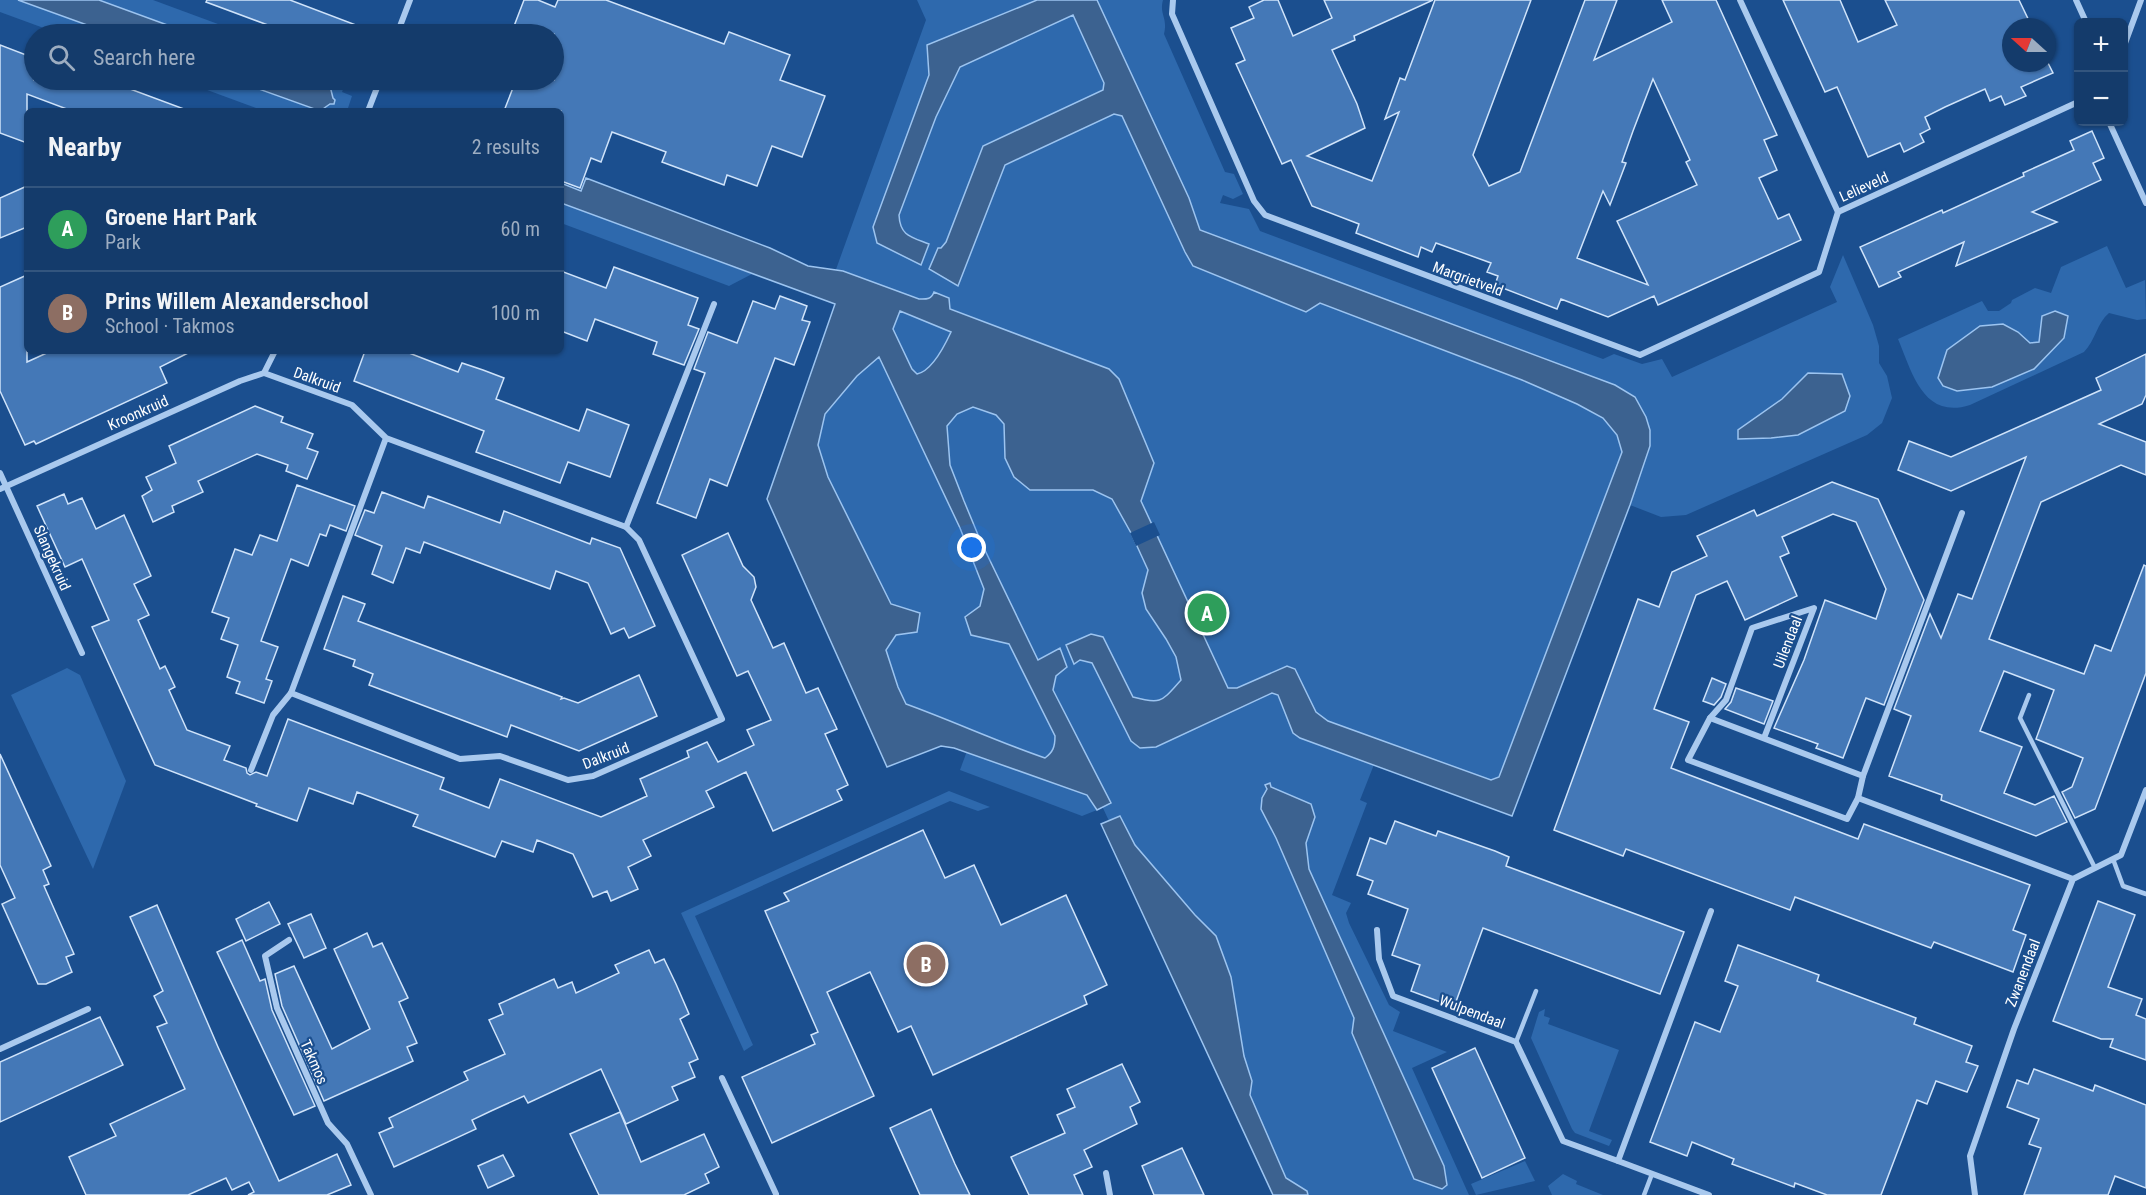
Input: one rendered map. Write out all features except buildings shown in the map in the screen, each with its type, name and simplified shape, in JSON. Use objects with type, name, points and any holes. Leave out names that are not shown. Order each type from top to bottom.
[{"type":"street","points":[[401,24],[410,0]]},
{"type":"street","name":"Margrietveld","points":[[1173,0],[1173,14],[1254,201],[1265,215],[1640,356],[1819,272],[1839,212]]},
{"type":"street","name":"Lelieveld","points":[[1740,0],[1839,212],[2074,104]]},
{"type":"street","points":[[2076,0],[2084,18]]},
{"type":"street","points":[[2128,35],[2141,0]]},
{"type":"street","points":[[369,108],[376,90]]},
{"type":"street","points":[[2111,126],[2146,203]]},
{"type":"street","points":[[626,527],[714,304]]},
{"type":"street","points":[[264,373],[274,354]]},
{"type":"street","name":"Dalkruid","points":[[264,373],[352,405],[386,438],[626,527],[639,540],[722,719],[593,776],[568,780],[500,756],[460,759],[291,693]]},
{"type":"street","name":"Kroonkruid","points":[[3,488],[240,381],[264,373]]},
{"type":"street","points":[[251,770],[273,714],[291,693],[386,438]]},
{"type":"street","name":"Slangekruid","points":[[0,473],[3,488],[81,653]]},
{"type":"street","name":"Uilendaal","points":[[1764,738],[1814,608],[1752,628],[1726,700],[1710,718],[1688,760],[1847,819],[1858,798],[1863,776],[1962,513]]},
{"type":"street","points":[[1710,718],[1863,776]]},
{"type":"street","points":[[1858,798],[2073,879],[2121,855],[2146,790]]},
{"type":"street","name":"Zwanendaal","points":[[1975,1195],[1970,1156],[2014,1029],[2073,879]]},
{"type":"street","points":[[1618,1161],[1711,911]]},
{"type":"street","name":"Wulpendaal","points":[[1377,930],[1379,959],[1393,996],[1516,1042],[1563,1141],[1709,1195]]},
{"type":"street","name":"Takmos","points":[[290,940],[265,956],[277,1008],[328,1123],[347,1144],[371,1195]]},
{"type":"street","points":[[0,1049],[88,1008]]},
{"type":"street","points":[[722,1077],[776,1195]]},
{"type":"street","points":[[1106,1173],[1111,1195]]},
{"type":"lane","points":[[2029,695],[2020,718],[2095,868]]},
{"type":"lane","points":[[2112,859],[2122,886],[2146,894]]},
{"type":"lane","points":[[1516,1042],[1536,991]]},
{"type":"lane","points":[[1644,1195],[1652,1174]]},
{"type":"shaded area","points":[[0,0],[18,0],[84,24],[33,24],[0,12]]},
{"type":"shaded area","points":[[18,0],[99,0],[165,24],[84,24]]},
{"type":"shaded area","points":[[99,0],[153,0],[218,24],[165,24]]},
{"type":"shaded area","points":[[917,0],[1163,0],[1164,34],[1225,172],[1234,174],[1243,194],[1233,199],[1223,195],[1220,203],[1249,209],[1260,231],[1603,359],[1614,354],[1642,364],[1662,359],[1672,377],[1837,302],[1830,287],[1843,255],[1873,325],[1879,346],[1879,363],[1887,376],[1892,398],[1882,423],[1867,435],[1686,515],[1661,517],[1630,505],[1650,446],[1646,417],[1635,397],[1615,385],[1207,233],[1616,401],[1637,443],[1502,804],[1375,762],[1360,800],[1367,803],[1332,895],[1351,903],[1346,913],[1349,923],[1389,1005],[1400,1012],[1393,1031],[1447,1052],[1412,1068],[1469,1195],[1282,1195],[1095,791],[922,731],[894,732],[787,494],[854,302],[830,286],[926,20]],"holes":[[[1326,905],[1444,1166],[1446,1185]]]},
{"type":"shaded area","points":[[1037,0],[1097,0],[1189,198],[1200,230],[1615,385],[1635,397],[1650,430],[1650,446],[1630,505],[1512,816],[1300,738],[1293,733],[1278,695],[1272,693],[1156,747],[1140,748],[1131,741],[1092,663],[1080,660],[1074,664],[1066,645],[1091,634],[1103,637],[1133,697],[1156,701],[1170,693],[1181,680],[1176,657],[1146,609],[1142,593],[1148,570],[1131,533],[1112,499],[1093,490],[1030,490],[1014,477],[1005,458],[1004,424],[996,415],[973,407],[957,414],[947,426],[950,465],[981,542],[1038,660],[1060,648],[1067,667],[1056,676],[1053,690],[1111,803],[1097,810],[1087,795],[954,748],[941,746],[887,767],[767,499],[835,304],[564,204],[564,184],[581,191],[586,178],[770,248],[808,266],[843,271],[919,299],[930,298],[934,292],[949,298],[950,309],[1109,369],[1119,379],[1154,463],[1141,501],[1228,688],[1237,688],[1287,666],[1295,669],[1316,712],[1328,721],[1491,780],[1499,777],[1622,452],[1617,435],[1603,418],[1522,380],[1320,303],[1306,312],[1193,266],[1122,116],[1114,114],[1005,165],[958,286],[929,269],[938,248],[946,242],[983,146],[1103,90],[1104,83],[1073,15],[960,67],[936,117],[899,215],[904,232],[929,244],[921,265],[877,243],[873,227],[929,75],[927,45]],"holes":[[[900,311],[951,332],[933,363],[917,374],[912,369],[893,329]],[[879,357],[960,528],[984,589],[980,606],[965,617],[971,635],[1009,644],[1055,736],[1053,749],[1045,758],[906,704],[898,687],[886,650],[896,635],[917,632],[920,613],[891,604],[828,477],[818,445],[825,414],[857,376]]]},
{"type":"shaded area","points":[[207,90],[262,90],[312,108],[256,108]]},
{"type":"shaded area","points":[[262,90],[331,90],[335,100],[334,104],[324,108],[312,108]]},
{"type":"shaded area","points":[[331,90],[343,90],[342,92],[352,96],[348,108],[323,108],[333,99]]},
{"type":"shaded area","points":[[564,204],[752,274],[729,286],[564,224]]},
{"type":"shaded area","points":[[2107,246],[2126,288],[2145,280],[2146,319],[2137,320],[2109,313],[2084,352],[1970,405],[1954,408],[1941,406],[1922,390],[1898,339],[1982,301],[1988,311],[1999,311],[2012,300],[2035,288],[2051,293],[2061,267]]},
{"type":"shaded area","points":[[2055,311],[2068,316],[2064,338],[2034,369],[1992,387],[1957,391],[1943,386],[1938,378],[1947,350],[1980,326],[2003,324],[2018,332],[2030,343],[2039,342],[2042,316]]},
{"type":"shaded area","points":[[1808,373],[1842,374],[1850,396],[1845,411],[1798,435],[1738,439],[1738,430],[1782,399]]},
{"type":"shaded area","points":[[67,668],[80,675],[126,781],[93,869],[11,695]]},
{"type":"shaded area","points":[[967,751],[1087,795],[1097,810],[1082,816],[960,770]]},
{"type":"shaded area","points":[[1270,783],[1271,787],[1311,804],[1315,817],[1306,843],[1309,869],[1444,1166],[1447,1185],[1442,1189],[1414,1179],[1352,1033],[1354,1018],[1276,838],[1261,809],[1262,798],[1267,789],[1265,785]]},
{"type":"shaded area","points":[[949,791],[990,807],[978,811],[950,801],[695,916],[753,1045],[744,1051],[681,913]]},
{"type":"shaded area","points":[[1120,816],[1135,845],[1216,936],[1231,977],[1244,1056],[1252,1081],[1250,1095],[1286,1178],[1307,1191],[1308,1195],[1273,1195],[1101,824]]},
{"type":"shaded area","points":[[1545,1009],[1544,1016],[1550,1018],[1548,1024],[1619,1050],[1589,1131],[1612,1140],[1609,1146],[1575,1133],[1572,1129],[1531,1038],[1539,1012]]},
{"type":"shaded area","points":[[1525,1161],[1535,1181],[1476,1195],[1471,1184]]},
{"type":"shaded area","points":[[1563,1174],[1577,1181],[1576,1184],[1603,1195],[1552,1195],[1548,1186]]},
{"type":"pier","points":[[1154,522],[1160,535],[1136,546],[1130,533]]},
{"type":"place","name":"Groene Hart Park","points":[[1207,613]]},
{"type":"place","name":"Prins Willem Alexanderschool","points":[[926,964]]}]
